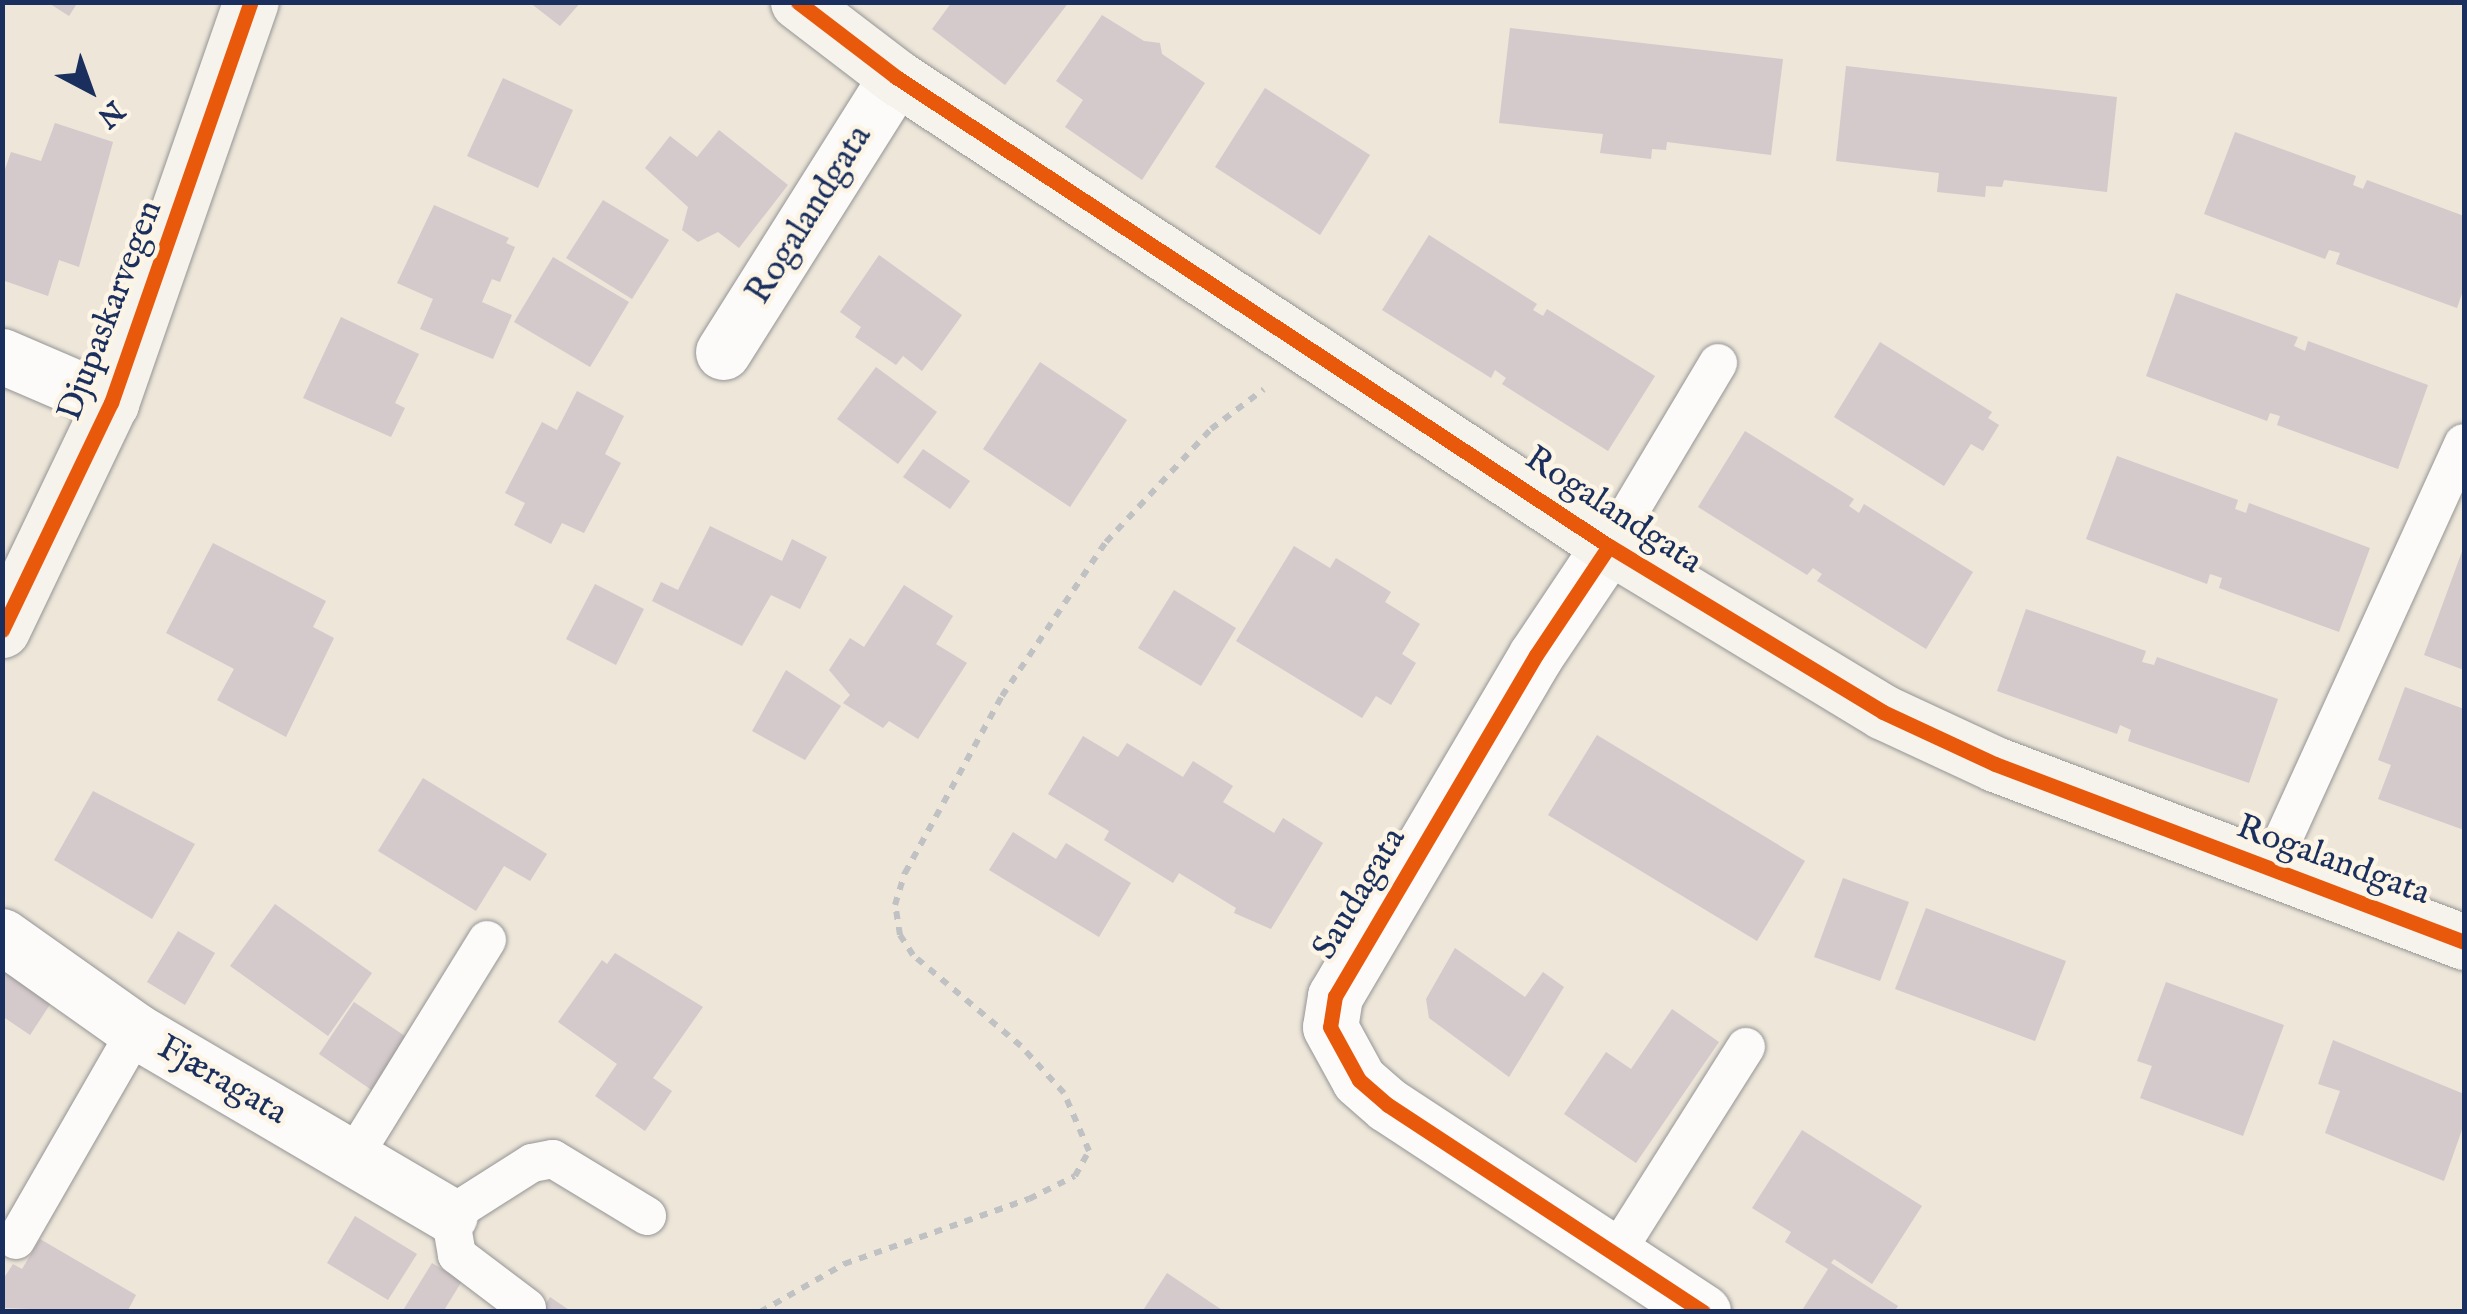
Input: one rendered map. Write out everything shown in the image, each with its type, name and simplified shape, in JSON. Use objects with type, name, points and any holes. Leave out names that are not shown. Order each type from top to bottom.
[{"type":"street","name":"Djupaskarvegen","points":[[2,630],[111,403],[251,2]]},
{"type":"street","name":"Rogalandgata","points":[[798,2],[896,77],[1312,351],[1610,546],[1883,712],[1996,764],[2464,942]]},
{"type":"street","name":"Rogalandgata","points":[[723,352],[896,77]]},
{"type":"street","points":[[2,356],[111,403]]},
{"type":"street","name":"Saudagata","points":[[1610,546],[1536,655],[1335,996],[1330,1027],[1359,1080],[1388,1105],[1703,1312]]},
{"type":"street","name":"Fjæragata","points":[[2,936],[136,1031],[450,1215]]},
{"type":"lane","points":[[1610,546],[1718,363]]},
{"type":"lane","points":[[2268,870],[2464,443]]},
{"type":"lane","points":[[354,1158],[488,940]]},
{"type":"lane","points":[[16,1240],[136,1031]]},
{"type":"lane","points":[[1615,1254],[1746,1047]]},
{"type":"lane","points":[[528,1308],[457,1255],[450,1215],[532,1163],[553,1159],[647,1216]]},
{"type":"path","points":[[760,1312],[844,1264],[1076,1176],[1088,1152],[1064,1093],[1022,1046],[913,954],[900,935],[895,905],[905,873],[1002,696],[1106,542],[1211,429],[1312,351]]},
{"type":"building","points":[[47,2],[78,2],[69,16]]},
{"type":"building","points":[[529,2],[581,2],[560,26]]},
{"type":"building","points":[[952,2],[1069,2],[1005,85],[932,29]]},
{"type":"building","points":[[1102,15],[1144,41],[1160,43],[1162,54],[1205,83],[1142,180],[1065,127],[1083,100],[1056,81]]},
{"type":"building","points":[[1510,28],[1783,59],[1771,155],[1667,142],[1666,150],[1652,149],[1651,159],[1600,153],[1603,134],[1499,123]]},
{"type":"building","points":[[1846,66],[2117,97],[2107,192],[2004,180],[2002,187],[1986,186],[1985,197],[1937,192],[1939,173],[1836,161]]},
{"type":"building","points":[[503,78],[573,110],[538,188],[467,156]]},
{"type":"building","points":[[1265,88],[1370,155],[1320,235],[1215,167]]},
{"type":"building","points":[[55,123],[113,142],[79,267],[59,260],[48,296],[2,280],[2,178],[11,152],[41,161]]},
{"type":"building","points":[[719,130],[788,185],[739,248],[718,232],[698,242],[682,230],[688,207],[645,168],[670,136],[697,157]]},
{"type":"building","points":[[2235,132],[2356,176],[2353,185],[2363,189],[2367,180],[2464,216],[2464,288],[2457,308],[2336,264],[2340,253],[2329,250],[2325,259],[2204,214]]},
{"type":"building","points":[[603,200],[669,240],[632,299],[566,258]]},
{"type":"building","points":[[434,205],[509,238],[506,243],[515,247],[500,282],[492,279],[482,302],[512,315],[493,359],[420,329],[433,299],[397,283]]},
{"type":"building","points":[[1429,235],[1537,304],[1533,310],[1543,316],[1547,309],[1655,376],[1608,451],[1502,384],[1506,378],[1495,370],[1491,378],[1382,310]]},
{"type":"building","points":[[879,255],[962,315],[922,371],[903,356],[896,365],[855,337],[861,327],[840,312]]},
{"type":"building","points":[[553,257],[629,302],[590,367],[514,322]]},
{"type":"building","points":[[2176,293],[2298,337],[2294,346],[2305,351],[2308,341],[2428,385],[2398,469],[2277,425],[2280,416],[2270,413],[2267,421],[2146,376]]},
{"type":"building","points":[[341,317],[419,354],[395,403],[405,408],[391,437],[303,398]]},
{"type":"building","points":[[1880,342],[1992,412],[1988,418],[1999,425],[1983,451],[1971,444],[1944,486],[1834,417]]},
{"type":"building","points":[[1040,362],[1127,420],[1070,507],[983,449]]},
{"type":"building","points":[[876,367],[937,412],[898,464],[837,419]]},
{"type":"building","points":[[577,391],[624,416],[605,454],[621,463],[584,533],[562,523],[551,544],[514,525],[525,503],[505,493],[542,422],[557,430]]},
{"type":"building","points":[[1745,431],[1854,499],[1849,506],[1859,513],[1864,504],[1973,572],[1926,649],[1817,581],[1822,574],[1813,568],[1807,575],[1698,507]]},
{"type":"building","points":[[923,449],[970,481],[950,509],[903,477]]},
{"type":"building","points":[[2117,456],[2238,500],[2235,509],[2246,513],[2249,503],[2370,548],[2339,632],[2219,588],[2222,578],[2210,574],[2207,584],[2086,539]]},
{"type":"building","points":[[710,526],[782,561],[792,539],[827,557],[800,609],[771,595],[742,646],[652,601],[661,582],[678,590]]},
{"type":"building","points":[[213,543],[326,601],[313,627],[334,638],[286,737],[217,700],[234,669],[166,633]]},
{"type":"building","points":[[1294,546],[1330,568],[1336,558],[1391,592],[1385,602],[1420,624],[1402,654],[1416,663],[1391,705],[1376,696],[1362,718],[1236,641]]},
{"type":"building","points":[[2464,546],[2464,670],[2424,655]]},
{"type":"building","points":[[595,584],[644,609],[616,665],[566,639]]},
{"type":"building","points":[[904,585],[953,616],[936,644],[967,663],[918,739],[889,721],[883,728],[843,703],[850,695],[829,670],[850,638],[864,647]]},
{"type":"building","points":[[1174,590],[1236,628],[1201,686],[1138,648]]},
{"type":"building","points":[[2026,609],[2146,651],[2142,662],[2154,665],[2157,657],[2278,699],[2249,783],[2128,741],[2131,730],[2120,725],[2117,734],[1997,691]]},
{"type":"building","points":[[786,670],[841,706],[805,760],[752,731]]},
{"type":"building","points":[[2405,687],[2464,709],[2464,830],[2378,799],[2391,765],[2378,760]]},
{"type":"building","points":[[1597,735],[1805,861],[1757,941],[1548,815]]},
{"type":"building","points":[[1083,736],[1118,757],[1127,743],[1183,777],[1193,761],[1233,786],[1223,802],[1274,833],[1283,818],[1323,843],[1271,929],[1234,913],[1236,908],[1179,873],[1173,883],[1104,840],[1109,831],[1048,794]]},
{"type":"building","points":[[423,778],[547,854],[530,881],[504,866],[476,911],[378,851]]},
{"type":"building","points":[[93,791],[195,844],[152,919],[54,860]]},
{"type":"building","points":[[1013,832],[1056,859],[1066,843],[1131,883],[1099,937],[989,870]]},
{"type":"building","points":[[1843,878],[1909,902],[1880,981],[1814,957]]},
{"type":"building","points":[[275,904],[372,973],[328,1036],[230,966]]},
{"type":"building","points":[[1926,908],[2066,961],[2035,1041],[1895,989]]},
{"type":"building","points":[[178,931],[215,953],[185,1005],[147,982]]},
{"type":"building","points":[[1455,948],[1525,997],[1543,972],[1564,987],[1509,1077],[1429,1018],[1426,999]]},
{"type":"building","points":[[615,953],[703,1007],[653,1078],[672,1091],[645,1131],[595,1096],[617,1064],[558,1022],[602,960],[607,964]]},
{"type":"building","points":[[2,964],[53,1000],[30,1035],[2,1016]]},
{"type":"building","points":[[2166,982],[2284,1025],[2243,1136],[2140,1098],[2152,1066],[2137,1061]]},
{"type":"building","points":[[354,1002],[408,1038],[373,1091],[319,1054]]},
{"type":"building","points":[[1672,1009],[1719,1042],[1636,1163],[1564,1114],[1606,1052],[1631,1069]]},
{"type":"building","points":[[2333,1040],[2464,1094],[2464,1124],[2444,1181],[2325,1133],[2340,1091],[2318,1084]]},
{"type":"building","points":[[1802,1130],[1922,1206],[1872,1284],[1834,1259],[1831,1263],[1898,1306],[1894,1312],[1801,1312],[1828,1269],[1785,1242],[1791,1232],[1752,1208]]},
{"type":"building","points":[[355,1216],[417,1254],[388,1300],[327,1263]]},
{"type":"building","points":[[40,1239],[136,1295],[127,1312],[2,1308],[2,1281],[13,1264],[22,1269]]},
{"type":"building","points":[[432,1263],[462,1281],[443,1312],[402,1312]]},
{"type":"building","points":[[1167,1273],[1225,1312],[1142,1312]]},
{"type":"building","points":[[550,1297],[572,1312],[541,1312]]},
{"type":"cycle path","points":[[2,630],[111,403],[251,2]]},
{"type":"cycle path","points":[[798,2],[896,77],[1609,546],[1883,712],[1995,764],[2464,942]]},
{"type":"cycle path","points":[[1609,546],[1536,655],[1335,996],[1330,1027],[1359,1080],[1388,1105],[1703,1312]]}]
